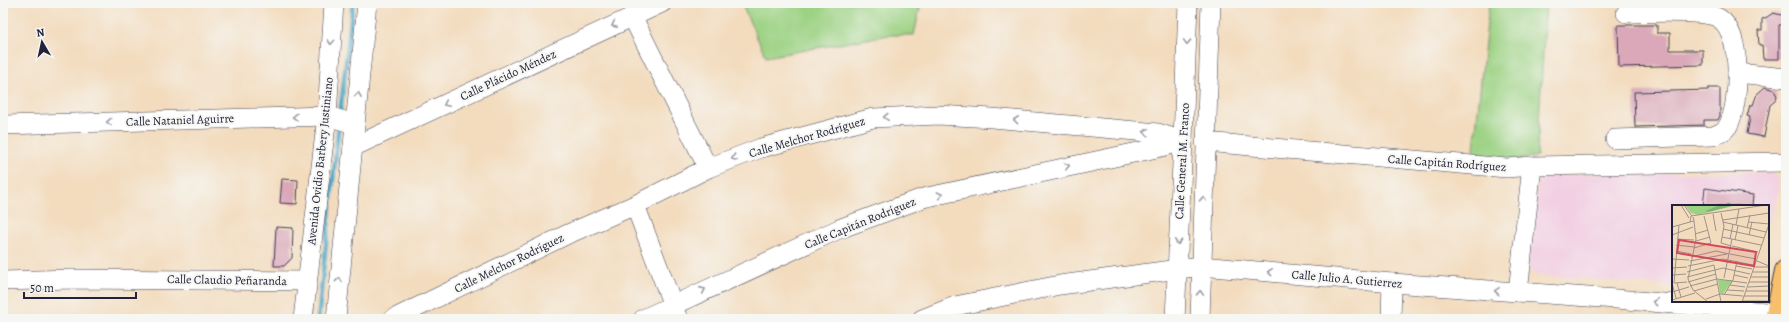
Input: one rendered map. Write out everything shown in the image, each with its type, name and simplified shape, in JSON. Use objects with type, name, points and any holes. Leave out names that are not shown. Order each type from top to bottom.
[{"type":"main road","points":[[1777,316],[1786,271]]},
{"type":"street","name":"Avenida Ovidio Barbery Justiniano","points":[[334,3],[340,120],[353,148],[336,319]]},
{"type":"street","name":"Avenida Ovidio Barbery Justiniano","points":[[303,319],[307,281],[340,120],[367,3]]},
{"type":"street","name":"Calle Plácido Méndez","points":[[353,148],[662,3]]},
{"type":"street","name":"Calle General M. Franco","points":[[1175,319],[1188,3]]},
{"type":"street","name":"Calle General M. Franco","points":[[1200,319],[1211,3]]},
{"type":"street","points":[[1615,139],[1713,136],[1722,133],[1728,126],[1731,116],[1737,69],[1736,46],[1727,28],[1720,19],[1712,16],[1697,14],[1626,13]]},
{"type":"street","points":[[632,16],[708,168]]},
{"type":"street","points":[[1737,69],[1786,66]]},
{"type":"street","points":[[1737,69],[1786,78]]},
{"type":"street","name":"Calle Melchor Rodríguez","points":[[393,319],[568,234],[635,205],[708,168],[761,148],[873,118],[938,115],[992,118],[1158,133],[1183,141]]},
{"type":"street","name":"Calle Nataniel Aguirre","points":[[3,125],[340,120]]},
{"type":"street","name":"Calle Capitán Rodríguez","points":[[643,319],[676,312],[839,229],[923,198],[1166,146],[1183,141]]},
{"type":"street","name":"Calle Capitán Rodríguez","points":[[1205,142],[1506,168],[1532,166],[1786,162]]},
{"type":"street","points":[[1518,292],[1532,166]]},
{"type":"street","points":[[635,205],[676,312]]},
{"type":"street","name":"Calle Julio A. Gutierrez","points":[[922,319],[955,306],[1060,285],[1201,266],[1392,283],[1518,292],[1777,316]]},
{"type":"street","name":"Calle Claudio Peñaranda","points":[[3,281],[71,279],[307,281]]},
{"type":"street","points":[[1391,319],[1392,283]]},
{"type":"shaded area","points":[[1767,172],[1777,177],[1779,188],[1769,223],[1769,205],[1672,205],[1672,286],[1535,275],[1528,269],[1537,185],[1543,175]]},
{"type":"green space","points":[[741,3],[921,3],[914,35],[889,35],[766,57]]},
{"type":"green space","points":[[1489,3],[1546,3],[1537,156],[1512,161],[1473,159]]},
{"type":"building","points":[[1773,13],[1786,16],[1786,24],[1779,25],[1779,59],[1763,59],[1762,45],[1759,45],[1758,30],[1762,30],[1762,19]]},
{"type":"building","points":[[1618,25],[1657,25],[1657,33],[1670,33],[1670,50],[1703,50],[1703,65],[1619,67]]},
{"type":"building","points":[[1765,87],[1774,90],[1777,96],[1775,101],[1770,105],[1764,137],[1747,134],[1750,117],[1747,116],[1750,105],[1753,105],[1757,94]]},
{"type":"building","points":[[1708,88],[1720,88],[1720,116],[1718,120],[1704,120],[1704,125],[1635,127],[1634,92],[1708,90]]},
{"type":"building","points":[[282,179],[298,180],[297,204],[280,203]]},
{"type":"building","points":[[1705,188],[1753,195],[1752,205],[1703,205]]},
{"type":"building","points":[[276,227],[293,228],[292,258],[284,266],[274,266]]},
{"type":"waterway","points":[[340,114],[353,3]]},
{"type":"waterway","points":[[318,319],[339,124]]}]
